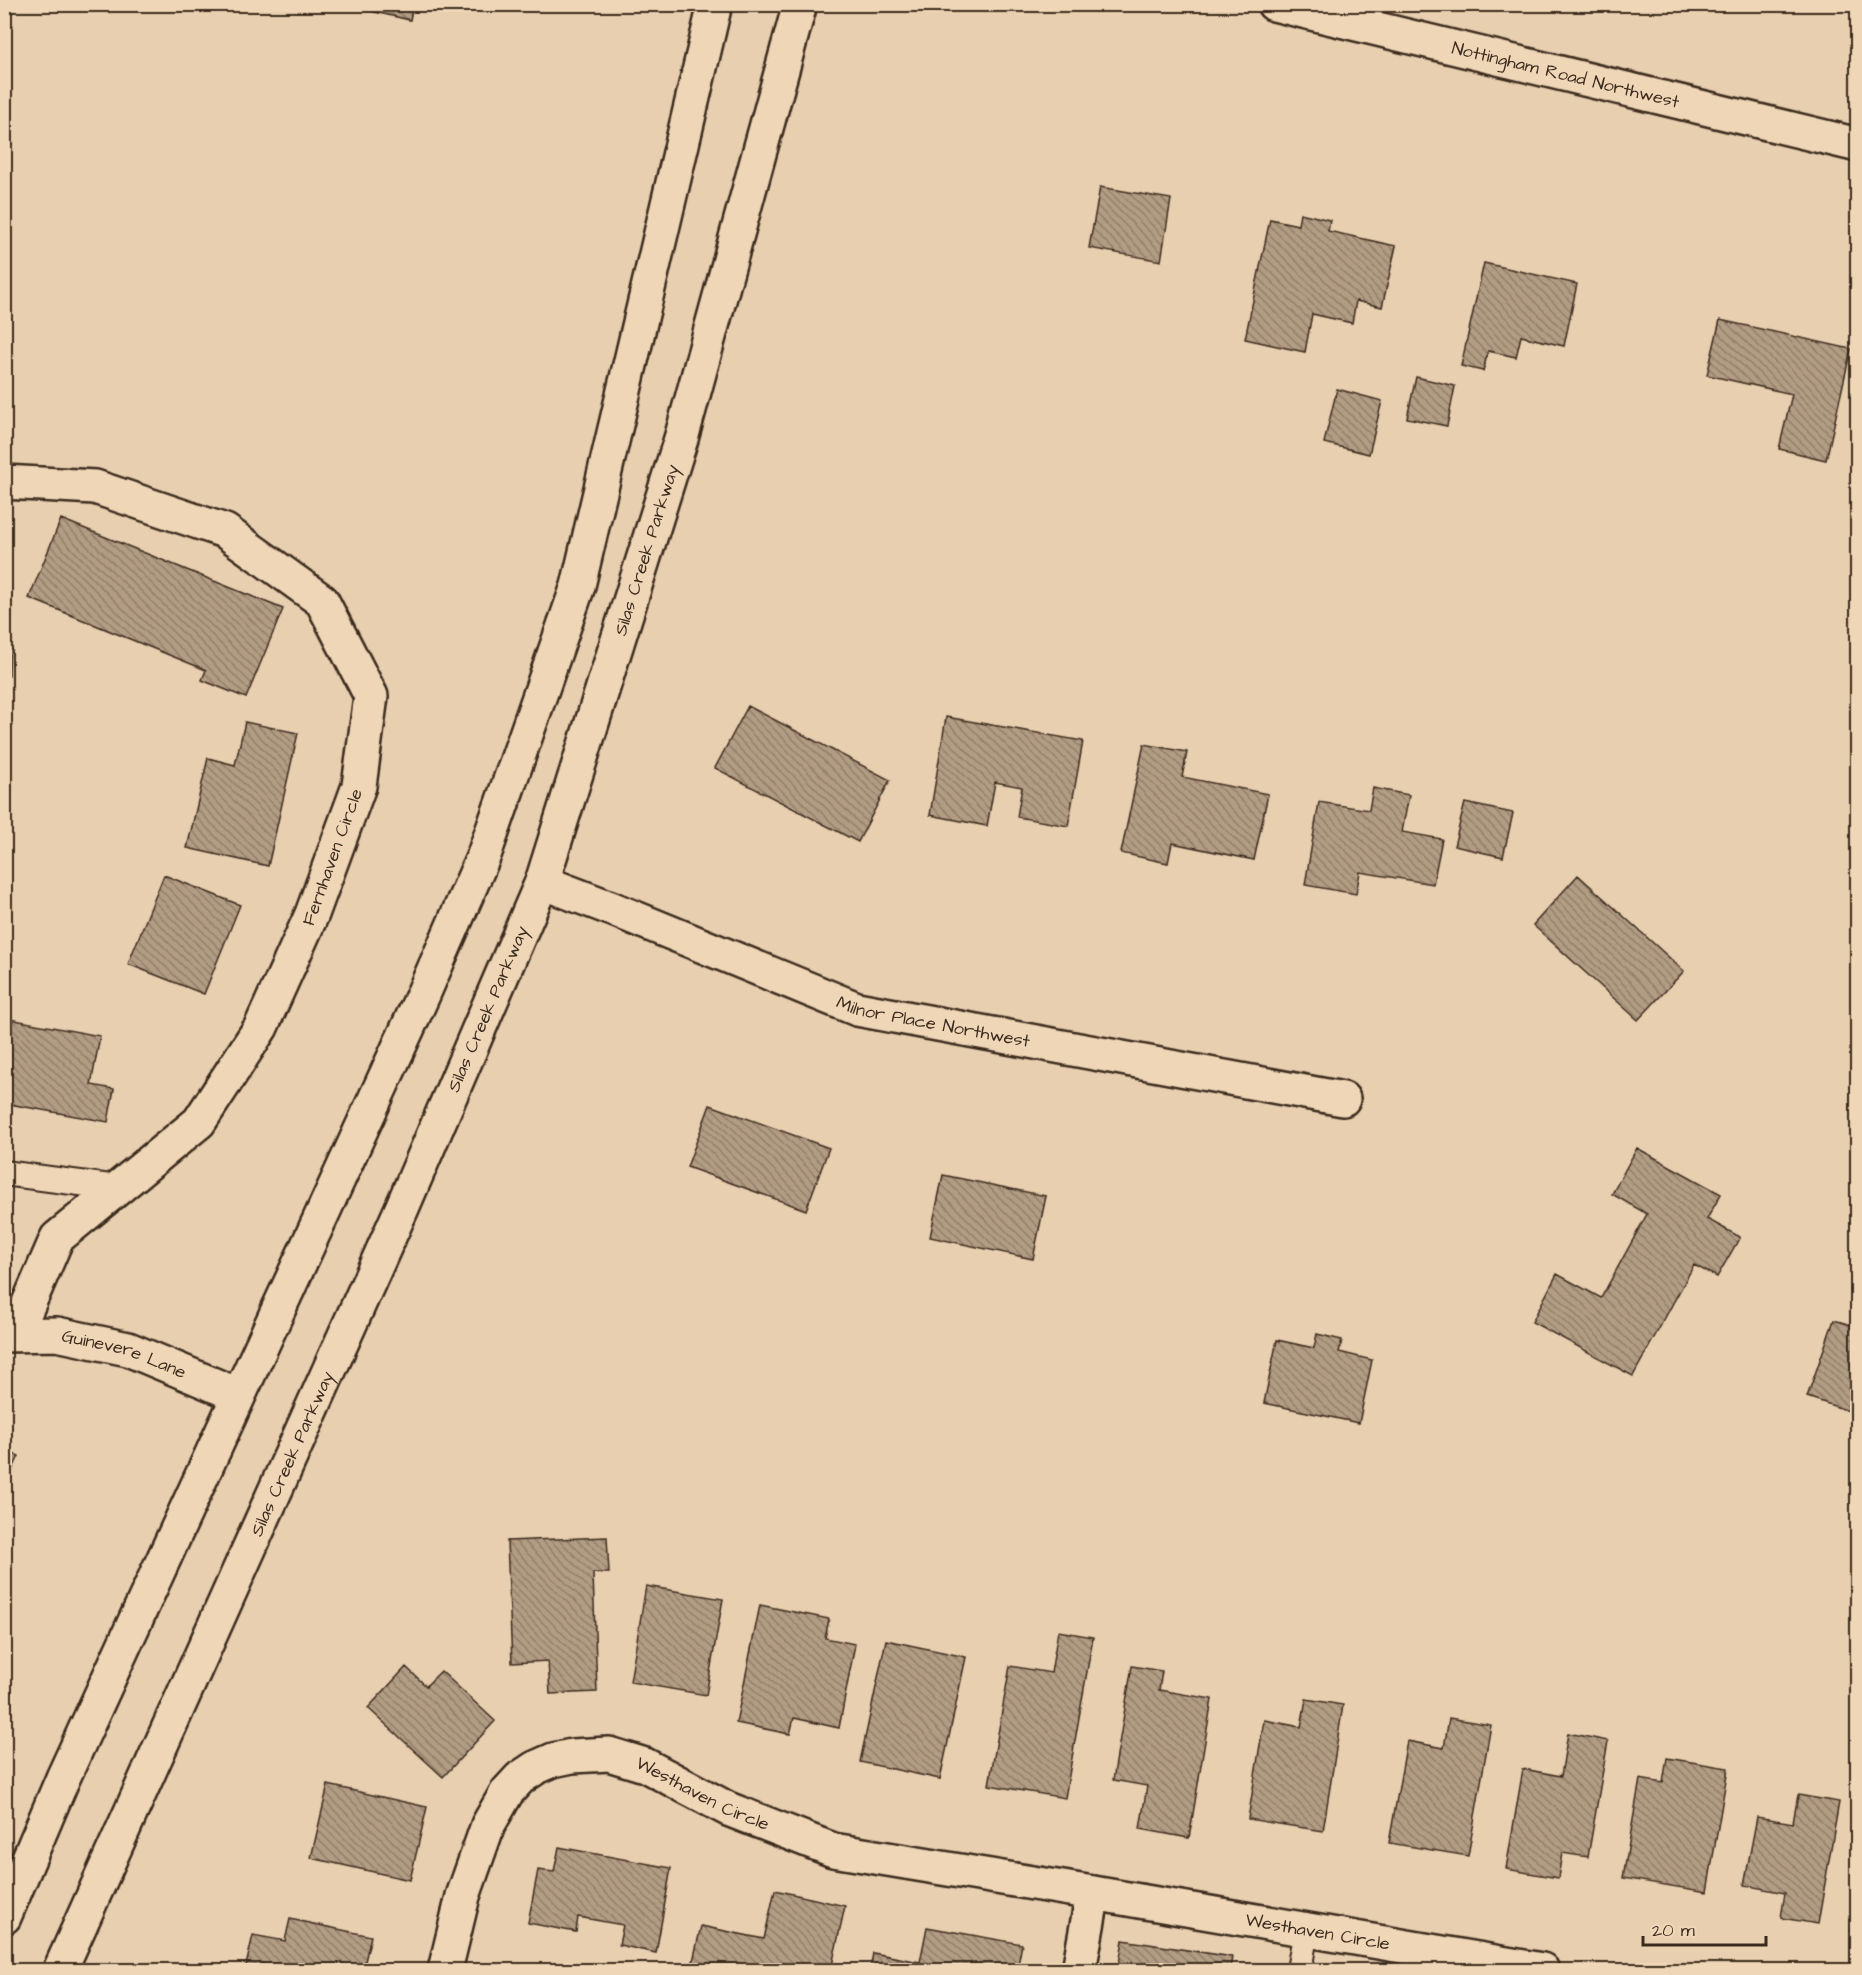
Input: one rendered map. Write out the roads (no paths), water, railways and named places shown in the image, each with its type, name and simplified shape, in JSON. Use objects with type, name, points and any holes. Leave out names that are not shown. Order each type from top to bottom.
[{"type":"street","points":[[4,1917],[63,1778],[422,997],[484,855],[578,586],[715,4]]},
{"type":"street","name":"Silas Creek Parkway","points":[[60,1971],[397,1219],[542,882],[681,439],[800,4]]},
{"type":"street","name":"Nottingham Road Northwest","points":[[1274,4],[1857,145]]},
{"type":"street","name":"Fernhaven Circle","points":[[4,482],[95,487],[225,531],[322,602],[371,696],[359,786],[312,914],[261,1027],[199,1122],[57,1238],[10,1334]]},
{"type":"street","name":"Milnor Place Northwest","points":[[542,882],[857,1009],[1343,1099]]},
{"type":"street","name":"Guinevere Lane","points":[[10,1334],[57,1334],[128,1349],[238,1395]]},
{"type":"street","name":"Westhaven Circle","points":[[445,1971],[463,1896],[484,1835],[507,1792],[520,1778],[535,1768],[553,1761],[572,1756],[609,1754],[645,1765],[728,1809],[833,1850],[1542,1971]]},
{"type":"street","points":[[1079,1971],[1093,1893]]},
{"type":"lane","points":[[4,1173],[118,1188]]},
{"type":"lane","points":[[1299,1971],[1306,1930]]}]
